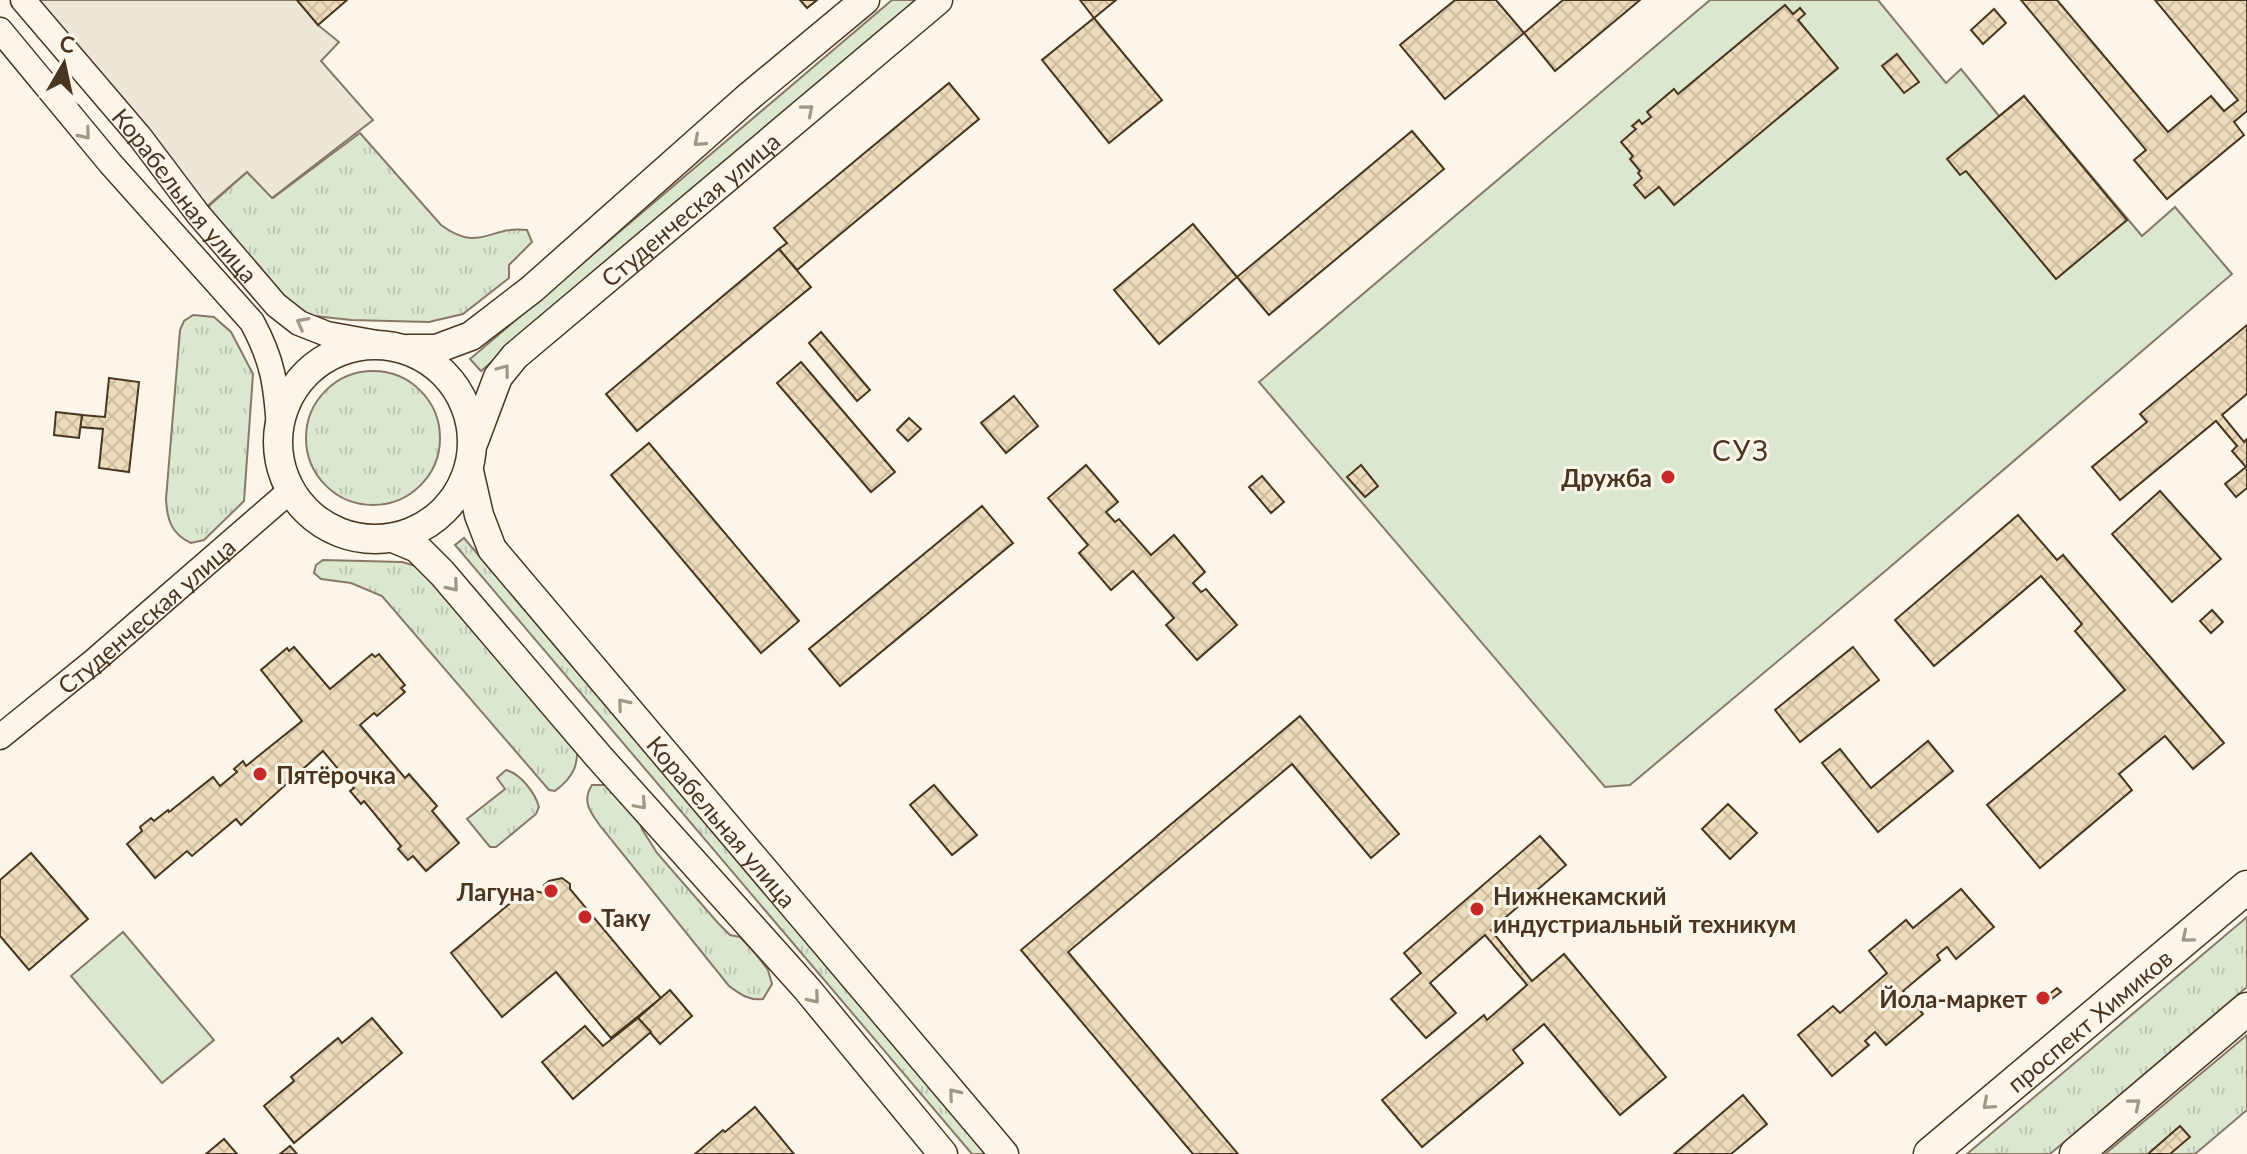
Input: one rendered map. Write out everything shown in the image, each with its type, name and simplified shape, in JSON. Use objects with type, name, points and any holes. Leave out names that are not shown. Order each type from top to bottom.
[{"type":"main road","name":"Студенческая улица","points":[[408,349],[436,349],[471,336],[532,289],[746,99],[865,0]]},
{"type":"main road","name":"Студенческая улица","points":[[474,441],[498,377],[515,356],[938,0]]},
{"type":"main road","name":"Корабельная улица","points":[[377,343],[408,349],[434,363],[455,385],[469,411],[474,441],[469,471],[458,495],[440,515],[418,530],[393,538],[360,538],[328,527],[318,521],[291,490],[280,465],[279,428],[288,398],[304,374],[325,357],[350,347],[377,343]]},
{"type":"main road","name":"Корабельная улица","points":[[469,471],[479,515],[492,549],[1004,1154]]},
{"type":"main road","name":"Корабельная улица","points":[[393,538],[417,548],[442,573],[599,757],[807,989],[943,1154]]},
{"type":"main road","name":"проспект Химиков","points":[[1930,1154],[2247,887]]},
{"type":"main road","points":[[2076,1154],[2247,1009]]},
{"type":"street","name":"Корабельная улица","points":[[23,0],[140,137],[198,214],[276,305],[299,323],[327,334],[377,343]]},
{"type":"street","name":"Корабельная улица","points":[[0,30],[110,163],[252,322],[268,353],[276,385],[279,428]]},
{"type":"street","name":"Студенческая улица","points":[[0,737],[94,661],[291,490]]},
{"type":"green space","points":[[892,0],[917,0],[481,371],[470,359]]},
{"type":"green space","name":"Дружба","points":[[1710,0],[1878,0],[1946,83],[1961,69],[1999,116],[2024,96],[2142,236],[2175,207],[2232,274],[1630,785],[1605,787],[1259,382]]},
{"type":"green space","points":[[360,133],[441,225],[454,233],[476,238],[503,231],[527,230],[532,242],[509,265],[509,278],[463,314],[429,322],[351,320],[306,315],[280,302],[207,212],[210,205],[247,172],[273,198]]},
{"type":"green space","points":[[193,315],[214,317],[231,332],[253,374],[244,501],[204,540],[191,543],[171,525],[166,499],[180,330],[184,321]]},
{"type":"green space","points":[[373,371],[399,376],[421,390],[435,412],[440,438],[435,464],[421,486],[399,500],[373,505],[347,500],[325,486],[311,464],[306,438],[311,412],[325,390],[347,376]]},
{"type":"green space","points":[[464,538],[987,1154],[972,1154],[455,545]]},
{"type":"green space","points":[[323,560],[402,562],[423,568],[576,740],[576,763],[567,780],[555,791],[549,790],[382,596],[351,583],[321,579],[314,573],[316,565]]},
{"type":"green space","points":[[506,770],[527,785],[539,807],[536,814],[496,847],[490,847],[467,819],[505,789],[497,778]]},
{"type":"green space","points":[[592,785],[607,785],[636,812],[642,829],[657,853],[718,923],[730,935],[740,937],[755,953],[768,970],[772,984],[763,999],[749,998],[729,986],[601,827],[587,802]]},
{"type":"green space","points":[[2247,917],[2247,987],[2050,1154],[1967,1154]]},
{"type":"green space","points":[[123,932],[214,1040],[162,1083],[71,976]]},
{"type":"green space","points":[[2247,1035],[2247,1110],[2195,1154],[2105,1154]]},
{"type":"shaded area","points":[[31,0],[297,0],[318,25],[339,42],[321,61],[373,120],[272,198],[247,172],[204,209]]},
{"type":"building","points":[[297,0],[347,0],[318,25]]},
{"type":"building","points":[[800,0],[817,0],[807,8]]},
{"type":"building","points":[[1080,0],[1116,0],[1094,18]]},
{"type":"building","points":[[1455,0],[1496,0],[1524,33],[1445,99],[1400,45]]},
{"type":"building","points":[[1563,0],[1640,0],[1555,71],[1524,33]]},
{"type":"building","points":[[2021,0],[2057,0],[2168,132],[2211,96],[2224,111],[2238,100],[2155,0],[2247,0],[2247,111],[2234,122],[2244,135],[2167,199],[2134,160],[2146,150]]},
{"type":"building","points":[[1785,5],[1793,14],[1800,8],[1805,14],[1798,20],[1838,68],[1674,205],[1659,187],[1645,198],[1634,185],[1642,178],[1638,173],[1640,171],[1621,142],[1636,129],[1632,126],[1639,120],[1642,124],[1651,117],[1647,112],[1674,89],[1678,94]]},
{"type":"building","points":[[1994,9],[2006,23],[1983,44],[1971,30]]},
{"type":"building","points":[[1094,18],[1162,100],[1109,143],[1042,60]]},
{"type":"building","points":[[1897,54],[1919,82],[1904,93],[1882,66]]},
{"type":"building","points":[[949,83],[979,119],[797,270],[779,249],[787,243],[774,228]]},
{"type":"building","points":[[2024,96],[2127,220],[2056,279],[1966,171],[1960,175],[1947,159]]},
{"type":"building","points":[[1412,131],[1444,169],[1269,315],[1237,277]]},
{"type":"building","points":[[1193,224],[1237,277],[1159,344],[1114,290]]},
{"type":"building","points":[[779,249],[811,287],[637,431],[606,394]]},
{"type":"building","points":[[2247,325],[2247,394],[2222,415],[2244,442],[2247,439],[2247,488],[2236,497],[2225,484],[2246,467],[2232,451],[2237,446],[2216,421],[2120,500],[2092,467],[2147,422],[2140,414]]},
{"type":"building","points":[[821,332],[870,390],[857,401],[809,343]]},
{"type":"building","points":[[801,362],[895,472],[871,492],[777,383]]},
{"type":"building","points":[[109,378],[139,382],[129,472],[99,468],[103,429],[80,427],[82,415],[105,417]]},
{"type":"building","points":[[1014,396],[1038,426],[1006,453],[981,423]]},
{"type":"building","points":[[56,412],[82,415],[79,438],[54,435]]},
{"type":"building","points":[[909,418],[921,429],[908,441],[897,430]]},
{"type":"building","points":[[649,443],[799,621],[761,653],[611,475]]},
{"type":"building","points":[[1086,465],[1118,502],[1106,512],[1115,522],[1119,519],[1151,555],[1174,535],[1205,572],[1193,583],[1201,592],[1206,589],[1237,625],[1197,660],[1166,625],[1174,618],[1133,571],[1111,590],[1079,553],[1088,545],[1048,498]]},
{"type":"building","points":[[1361,465],[1378,486],[1365,497],[1347,477]]},
{"type":"building","points":[[1262,476],[1284,502],[1271,513],[1249,487]]},
{"type":"building","points":[[2160,491],[2221,559],[2172,602],[2112,534]]},
{"type":"building","points":[[982,506],[1013,543],[840,686],[809,649]]},
{"type":"building","points":[[2018,515],[2057,560],[2063,555],[2224,743],[2193,769],[2165,736],[2119,774],[2132,790],[2040,868],[1987,805],[2125,690],[2075,631],[2082,624],[2041,576],[1934,666],[1895,620]]},
{"type":"building","points":[[2212,610],[2223,622],[2211,633],[2200,621]]},
{"type":"building","points":[[294,647],[330,689],[372,654],[375,657],[379,654],[405,685],[401,688],[405,692],[377,716],[374,713],[360,725],[405,778],[409,774],[437,806],[432,811],[459,843],[426,871],[413,856],[408,860],[398,849],[401,846],[364,801],[361,804],[350,791],[354,788],[323,751],[241,825],[236,819],[192,856],[187,851],[155,878],[127,844],[142,831],[140,827],[151,818],[154,821],[169,812],[213,777],[220,786],[237,772],[234,769],[243,761],[246,766],[302,721],[261,670],[287,648],[289,651]]},
{"type":"building","points":[[1853,647],[1879,680],[1800,742],[1775,710]]},
{"type":"building","points":[[1300,716],[1399,834],[1371,858],[1292,764],[1068,952],[1238,1154],[1193,1154],[1021,950]]},
{"type":"building","points":[[1928,741],[1953,771],[1878,832],[1822,763],[1840,749],[1871,788]]},
{"type":"building","points":[[934,785],[977,835],[952,855],[910,805]]},
{"type":"building","points":[[1728,804],[1757,833],[1730,859],[1702,829]]},
{"type":"building","points":[[1540,836],[1566,865],[1491,930],[1532,981],[1564,954],[1666,1077],[1620,1115],[1544,1024],[1513,1050],[1523,1063],[1422,1147],[1382,1100],[1484,1015],[1487,1020],[1527,985],[1485,935],[1430,983],[1456,1013],[1426,1038],[1391,999],[1421,973],[1404,953]]},
{"type":"building","points":[[31,853],[88,919],[29,970],[0,936],[0,880]]},
{"type":"building","points":[[562,878],[661,998],[611,1038],[556,972],[502,1017],[451,953],[527,889],[543,893],[544,885],[549,881]]},
{"type":"building","points":[[1961,889],[1994,927],[1956,959],[1947,947],[1937,955],[1940,960],[1903,991],[1923,1014],[1886,1045],[1875,1032],[1865,1041],[1869,1045],[1832,1076],[1798,1035],[1833,1006],[1840,1013],[1887,973],[1869,951],[1906,920],[1913,928]]},
{"type":"building","points":[[2057,988],[2061,992],[2045,1004],[2042,1000]]},
{"type":"building","points":[[670,990],[692,1016],[660,1044],[638,1018]]},
{"type":"building","points":[[372,1018],[402,1053],[294,1143],[264,1106],[294,1081],[291,1077],[338,1038],[342,1043]]},
{"type":"building","points":[[638,1018],[651,1032],[573,1099],[542,1062],[585,1026],[603,1046]]},
{"type":"building","points":[[1743,1095],[1767,1124],[1731,1154],[1674,1154]]},
{"type":"building","points":[[755,1107],[794,1154],[695,1154],[723,1130],[725,1132]]},
{"type":"building","points":[[2180,1126],[2190,1137],[2170,1154],[2148,1154]]},
{"type":"building","points":[[224,1139],[237,1154],[206,1154]]},
{"type":"building","points":[[290,1146],[297,1154],[280,1154]]},
{"type":"place","name":"Дружба","points":[[1668,477]]},
{"type":"place","name":"Пятёрочка","points":[[260,774]]},
{"type":"place","name":"Лагуна","points":[[551,891]]},
{"type":"place","name":"Нижнекамский индустриальный техникум","points":[[1477,909]]},
{"type":"place","name":"Таку","points":[[585,917]]},
{"type":"place","name":"Йола-маркет","points":[[2043,998]]},
{"type":"district","name":"СУЗ","points":[[1741,450]]}]
